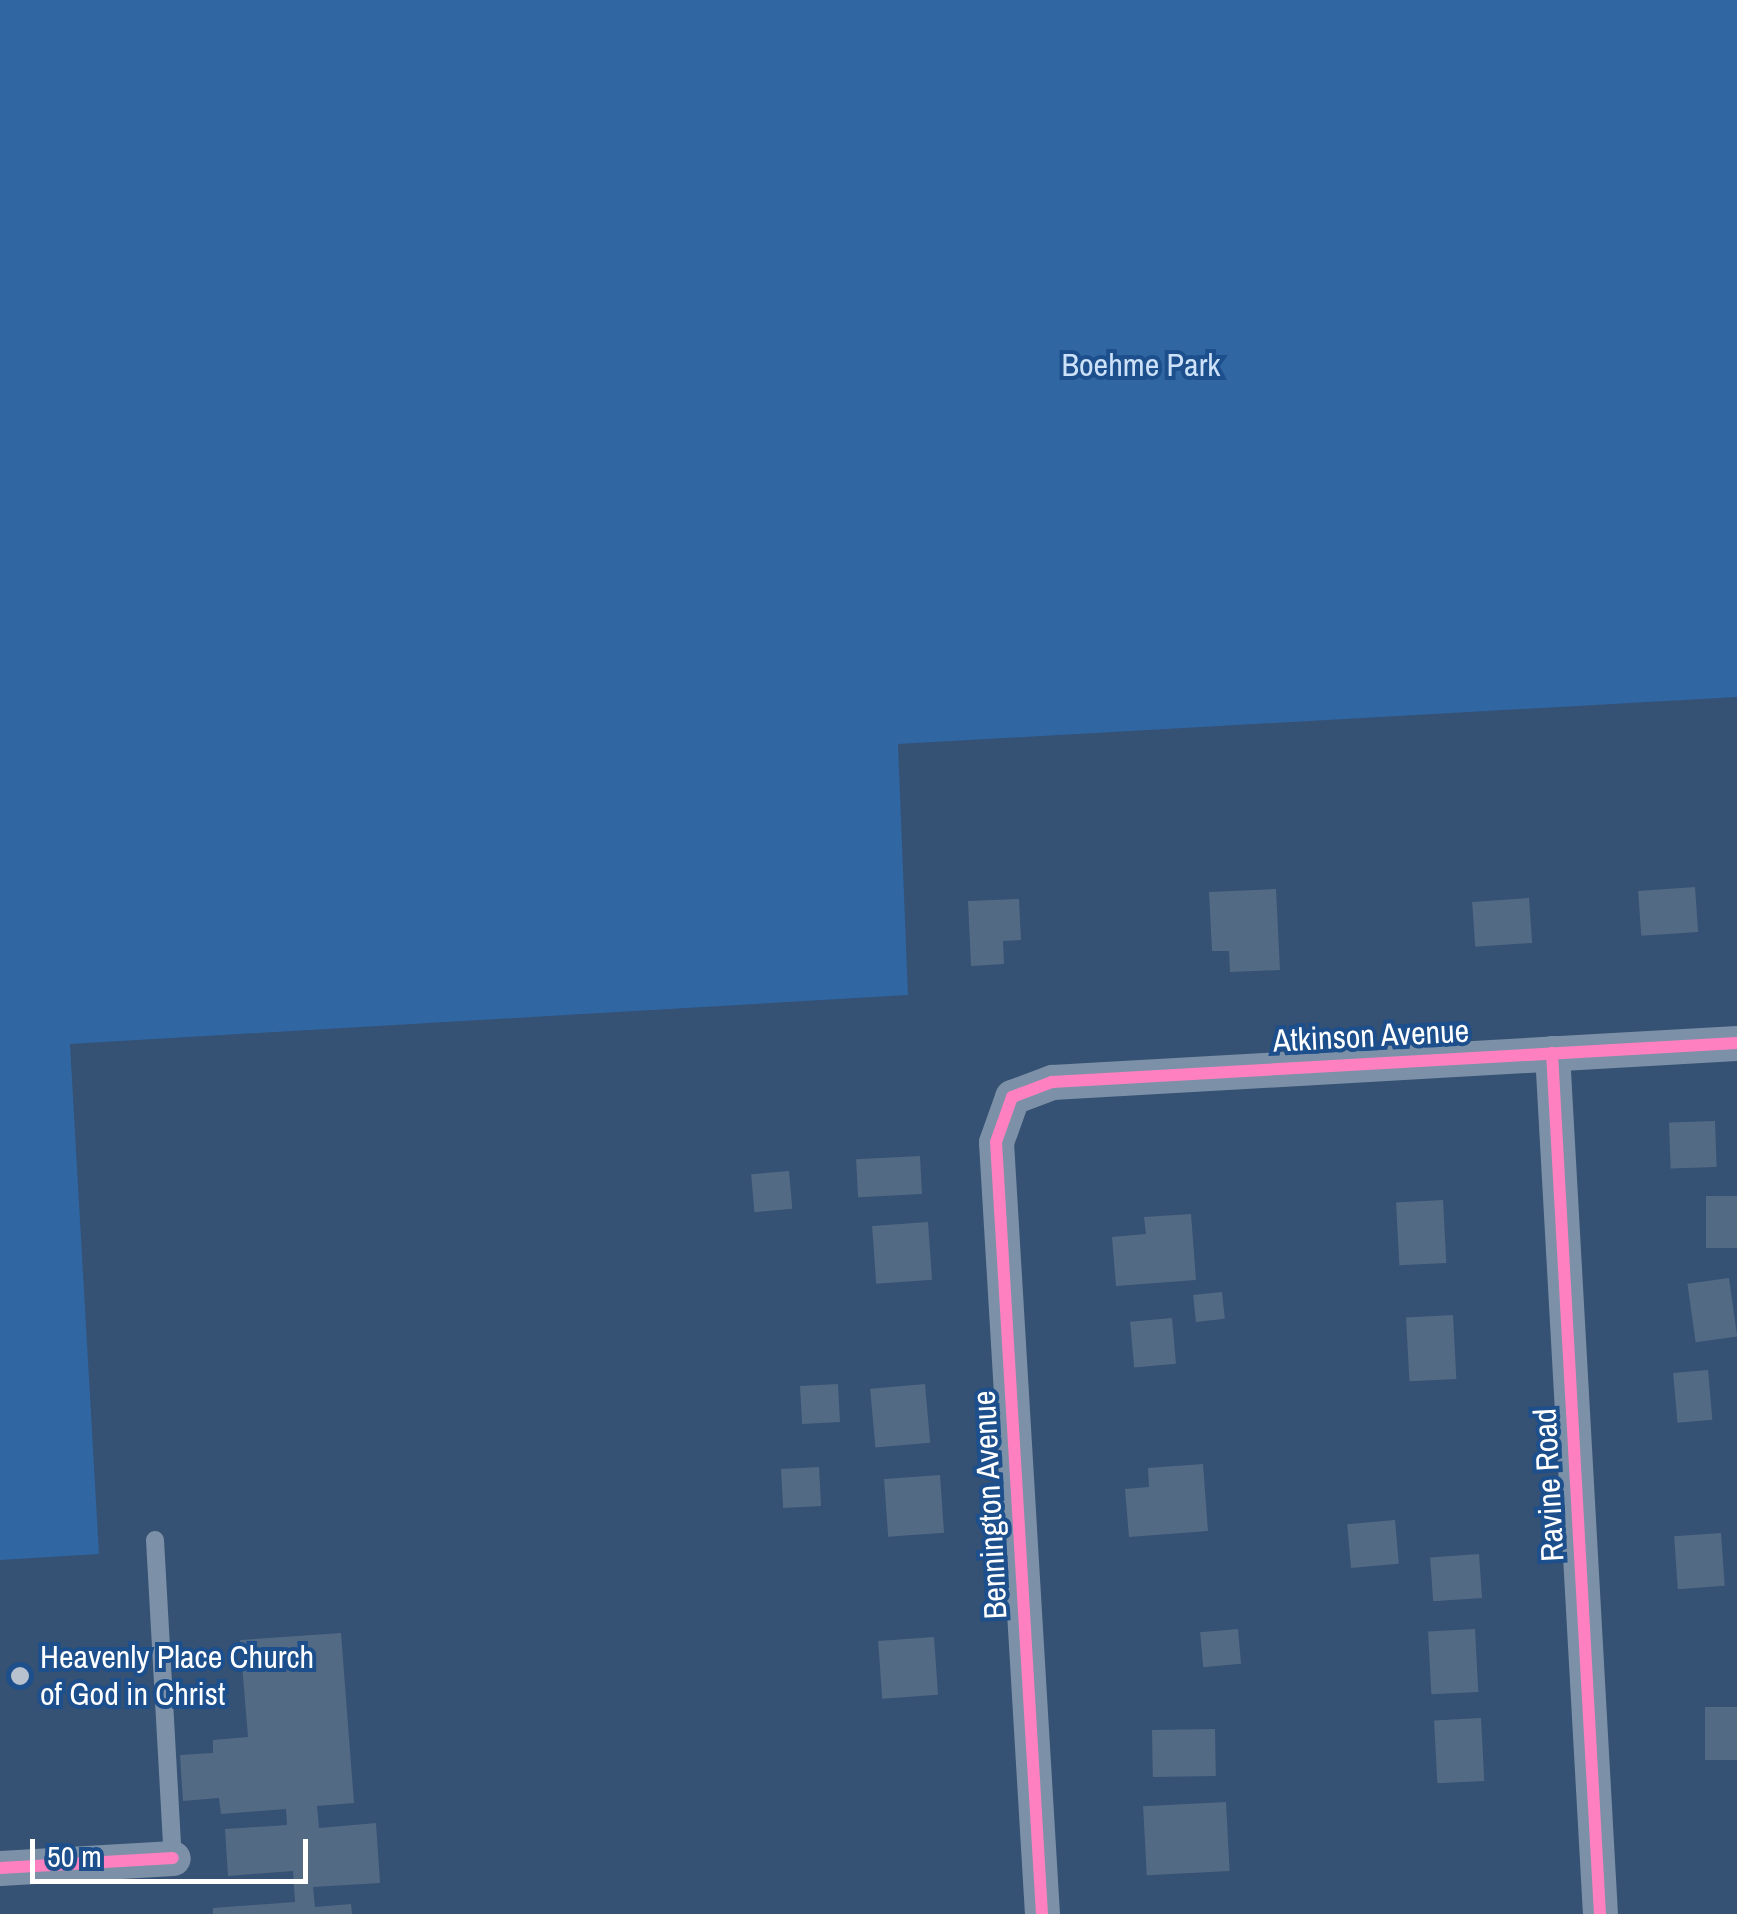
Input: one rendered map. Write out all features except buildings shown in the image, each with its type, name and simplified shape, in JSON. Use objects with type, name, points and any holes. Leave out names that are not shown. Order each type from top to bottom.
[{"type":"street","name":"Atkinson Avenue","points":[[1012,1097],[1052,1082],[1737,1043]]},
{"type":"street","name":"Ravine Road","points":[[1552,1054],[1600,1914]]},
{"type":"street","name":"Bennington Avenue","points":[[1012,1097],[996,1142],[1042,1914]]},
{"type":"street","points":[[0,1868],[173,1858]]},
{"type":"lane","points":[[155,1540],[173,1858]]},
{"type":"green space","name":"Boehme Park","points":[[0,0],[1737,0],[1737,697],[898,744],[908,995],[70,1044],[99,1554],[0,1560]]},
{"type":"cycle path","points":[[1042,1914],[996,1142],[1012,1097],[1052,1082],[1737,1043]]},
{"type":"cycle path","points":[[1552,1053],[1600,1914]]},
{"type":"cycle path","points":[[0,1868],[173,1858]]},
{"type":"place","name":"Heavenly Place Church of God in Christ","points":[[20,1676]]}]
